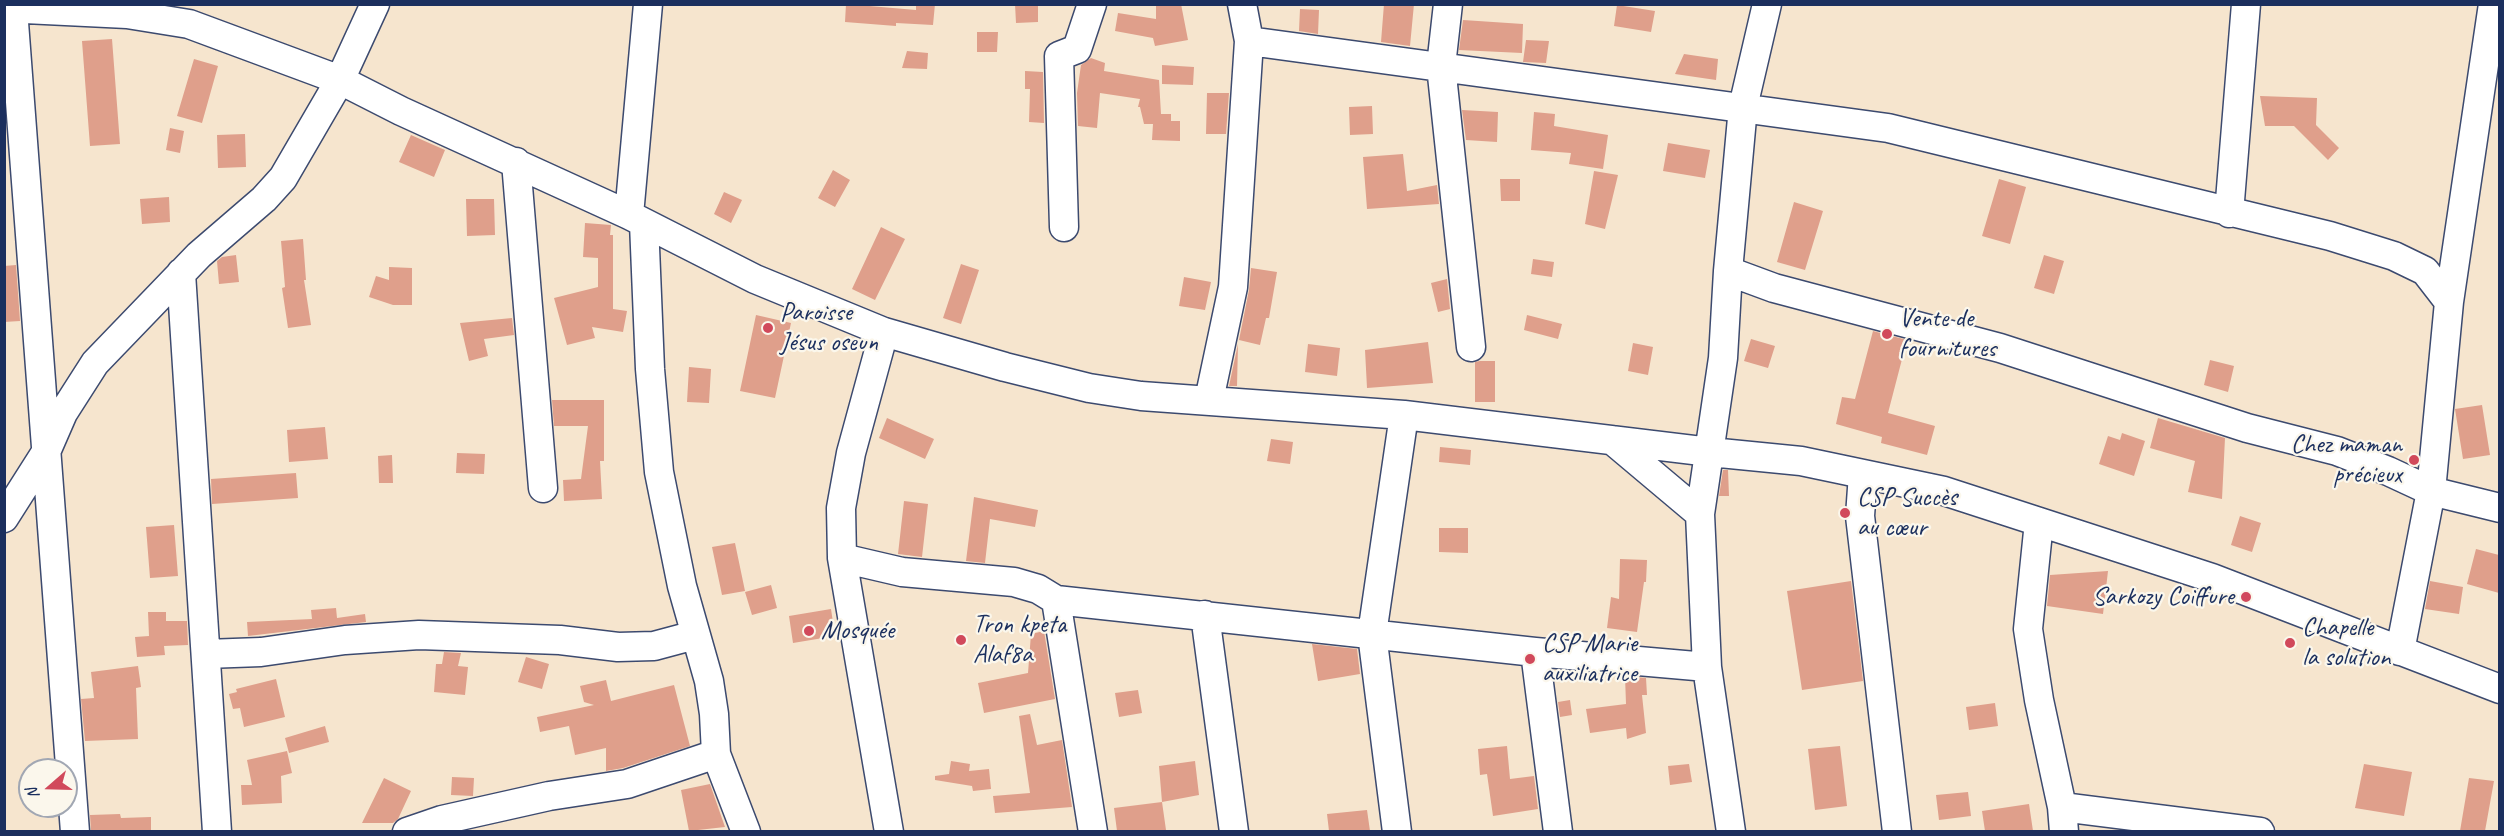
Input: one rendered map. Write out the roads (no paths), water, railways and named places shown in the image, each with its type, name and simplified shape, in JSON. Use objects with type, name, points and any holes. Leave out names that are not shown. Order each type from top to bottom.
[{"type":"street","points":[[4,518],[46,452],[63,413],[94,363],[181,273],[264,199],[283,178],[340,80],[375,4]]},
{"type":"street","points":[[648,4],[637,219],[659,472],[694,635],[709,681],[714,714],[716,754],[746,831]]},
{"type":"street","points":[[1064,227],[1059,56],[1077,49],[1092,4]]},
{"type":"street","points":[[1209,400],[1233,287],[1250,41],[1242,4]]},
{"type":"street","points":[[1448,4],[1441,66],[1471,347]]},
{"type":"street","points":[[1731,831],[1707,667],[1700,561],[1700,514],[1723,358],[1728,271],[1743,107],[1767,4]]},
{"type":"street","points":[[2229,213],[2246,4]]},
{"type":"street","points":[[2400,651],[2431,491],[2449,302],[2493,4]]},
{"type":"street","points":[[75,831],[9,9],[127,14],[189,24],[340,80],[401,111],[637,219],[755,279],[884,332],[1005,367],[1089,388],[1141,396],[1404,415],[1801,461],[1944,491],[2212,578],[2499,689]]},
{"type":"street","points":[[1250,41],[1888,128],[2330,236],[2394,256],[2425,272],[2449,302]]},
{"type":"street","points":[[516,162],[543,488]]},
{"type":"street","points":[[1728,271],[1774,288],[2000,348],[2247,428],[2337,452],[2388,471],[2431,491],[2499,508]]},
{"type":"street","points":[[181,273],[217,831]]},
{"type":"street","points":[[884,332],[851,453],[841,508],[842,558],[889,831]]},
{"type":"street","points":[[1397,831],[1372,634],[1404,415]]},
{"type":"street","points":[[1612,440],[1700,514]]},
{"type":"street","points":[[1863,474],[1860,516],[1897,831]]},
{"type":"street","points":[[2039,522],[2028,629],[2039,700],[2063,819],[2260,831]]},
{"type":"street","points":[[842,558],[902,572],[1014,582],[1038,589],[1056,600],[1535,652],[1707,667]]},
{"type":"street","points":[[1056,600],[1094,831]]},
{"type":"street","points":[[1205,615],[1234,831]]},
{"type":"street","points":[[206,654],[261,652],[345,640],[419,635],[561,640],[618,647],[654,646],[694,635]]},
{"type":"street","points":[[1535,652],[1558,831]]},
{"type":"street","points":[[407,831],[442,820],[549,796],[627,784],[716,754]]},
{"type":"place","name":"Paroisse Jésus oseun","points":[[768,328]]},
{"type":"place","name":"Vente de fournitures","points":[[1887,334]]},
{"type":"place","name":"Chez maman précieux","points":[[2414,460]]},
{"type":"place","name":"CSP Succès au cœur","points":[[1845,513]]},
{"type":"place","name":"Sarkozy Coiffure","points":[[2246,597]]},
{"type":"place","name":"Mosquée","points":[[809,631]]},
{"type":"place","name":"Tron kpeta Alaf8a","points":[[961,640]]},
{"type":"place","name":"Chapelle la solution","points":[[2290,643]]},
{"type":"place","name":"CSP Marie auxiliatrice","points":[[1530,659]]}]
